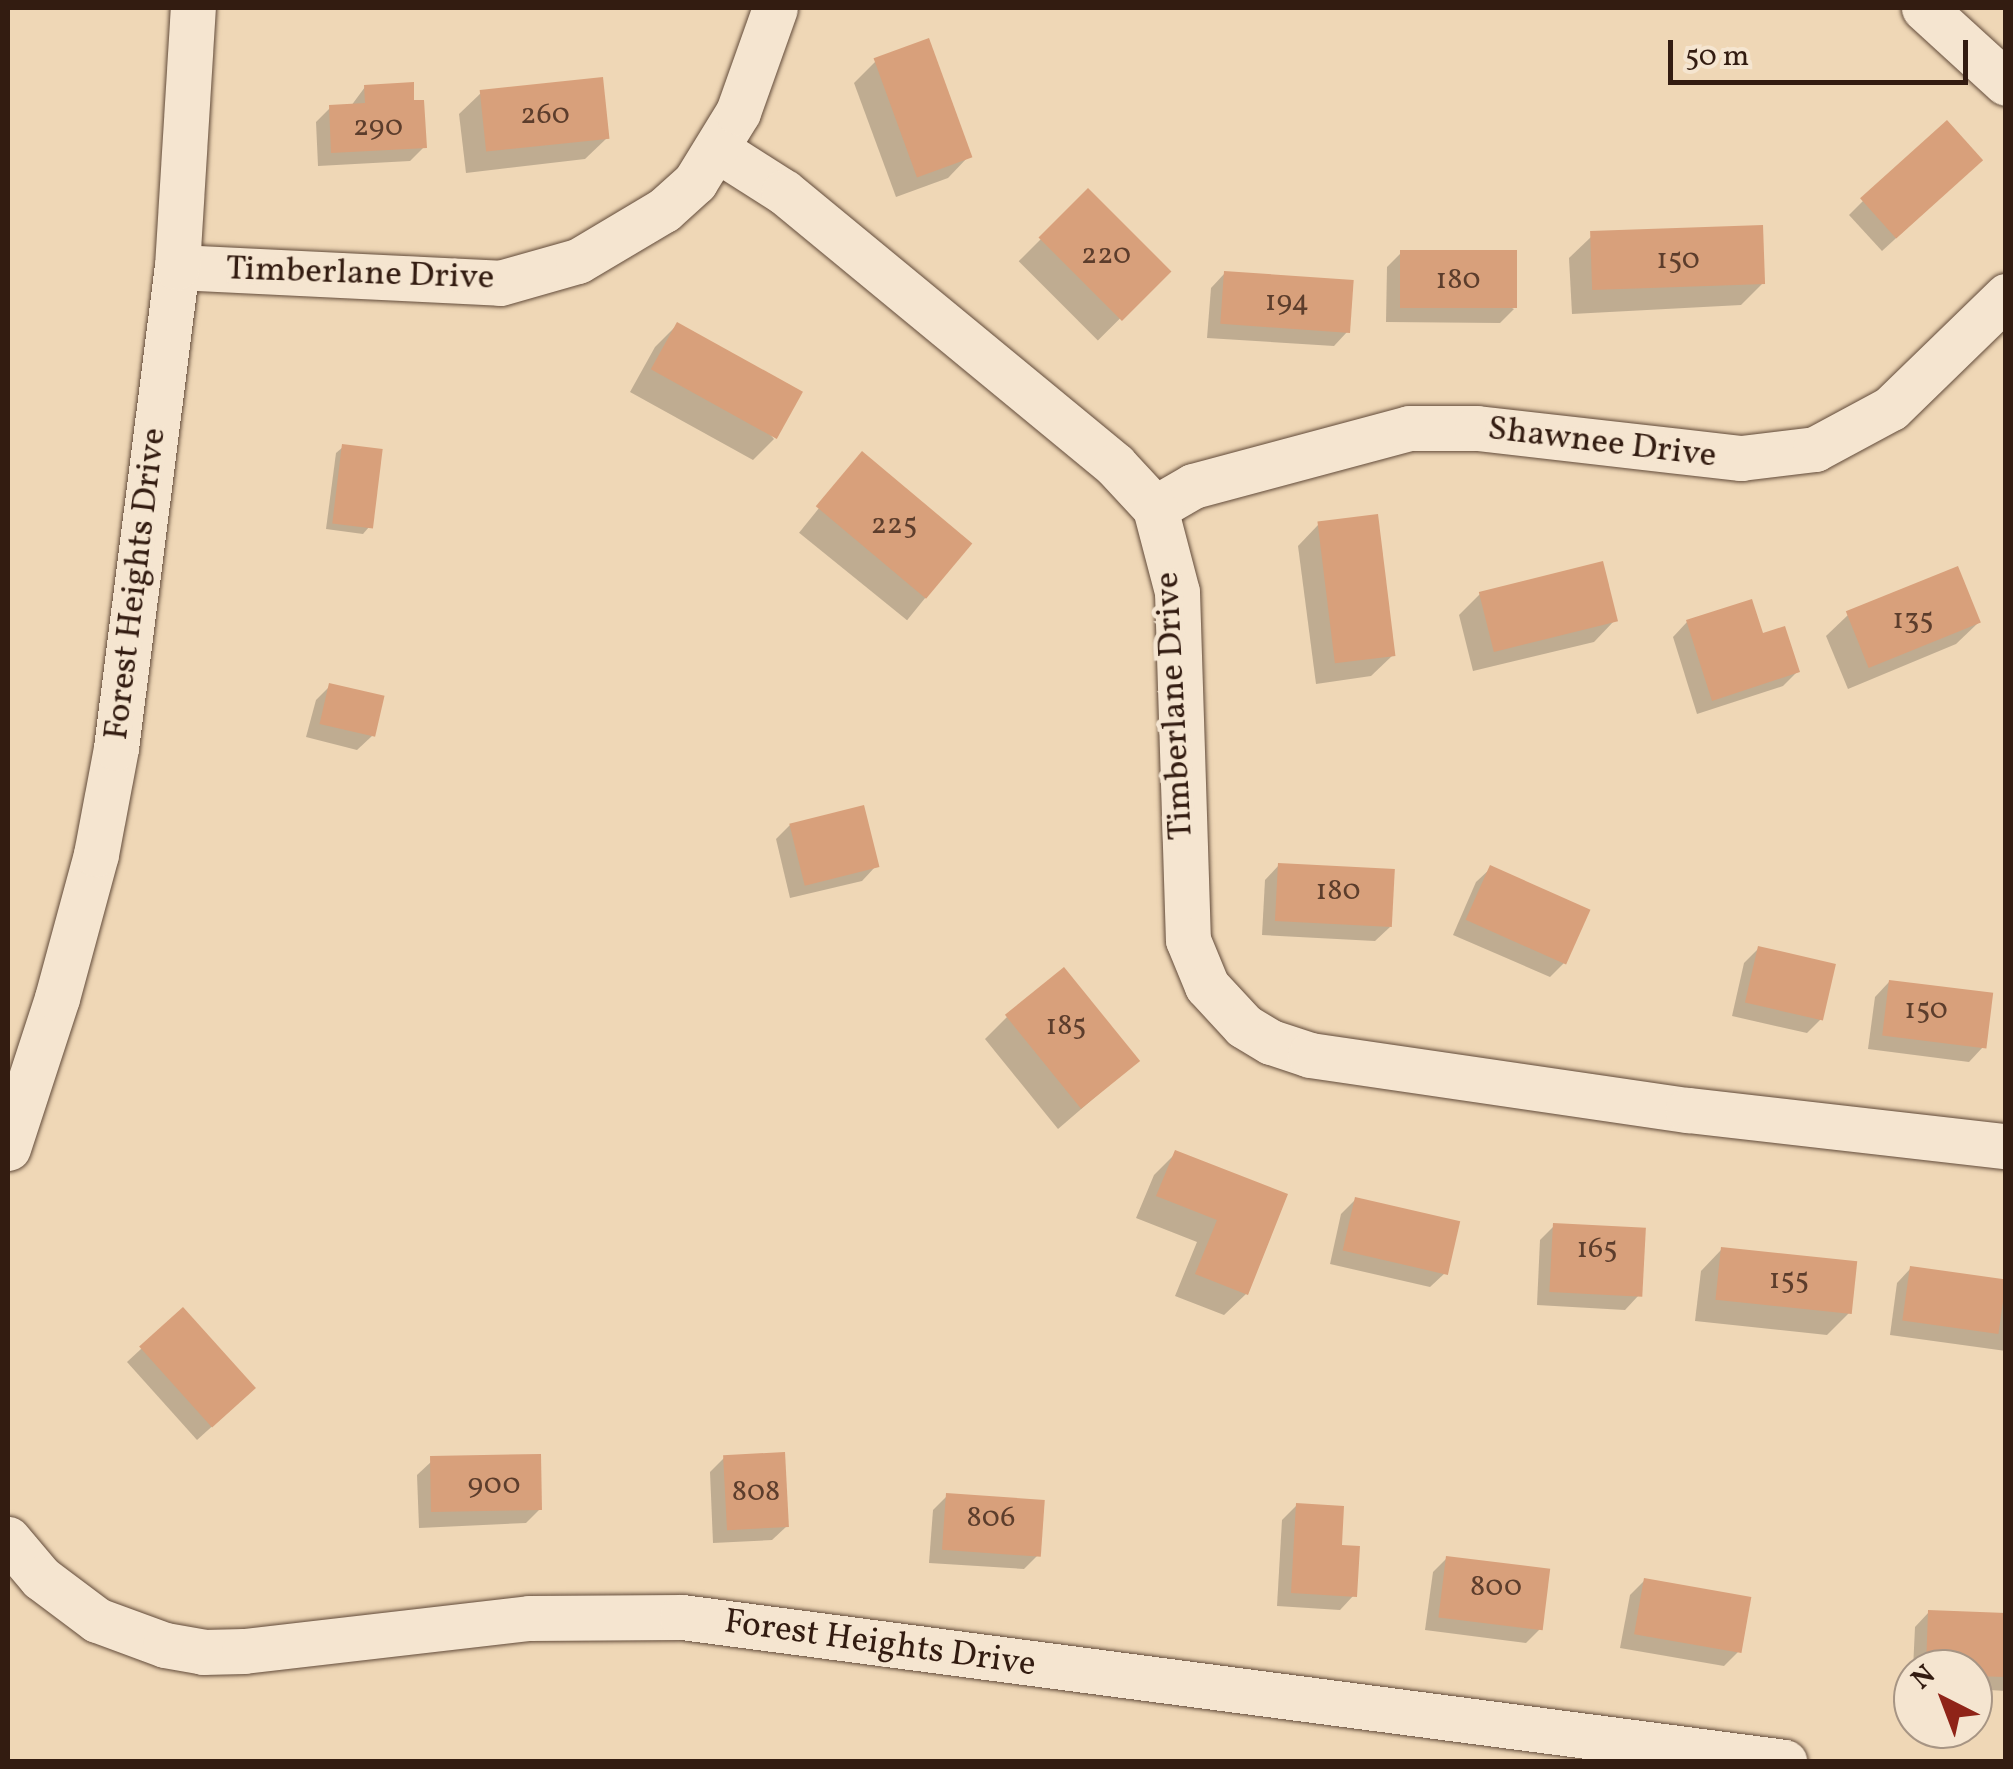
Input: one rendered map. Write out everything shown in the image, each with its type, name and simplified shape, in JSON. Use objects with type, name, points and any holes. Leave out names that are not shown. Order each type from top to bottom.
[{"type":"street","name":"Forest Heights Drive","points":[[8,1148],[58,998],[96,854],[116,748],[176,267],[193,8]]},
{"type":"street","points":[[718,150],[745,96],[775,8]]},
{"type":"street","points":[[1924,8],[2006,83]]},
{"type":"street","name":"Timberlane Drive","points":[[176,267],[500,283],[578,261],[621,240],[685,191],[718,150],[784,192],[1116,465],[1156,508],[1177,592],[1188,940],[1207,986],[1244,1026],[1271,1042],[1310,1055],[1688,1110],[2006,1146]]},
{"type":"street","name":"Shawnee Drive","points":[[1156,508],[1194,486],[1409,428],[1477,428],[1741,458],[1815,449],[1890,408],[2006,296]]},
{"type":"street","name":"Forest Heights Drive","points":[[8,1539],[41,1578],[97,1620],[146,1639],[203,1652],[244,1651],[529,1618],[682,1617],[1626,1752],[1785,1762]]},
{"type":"building","points":[[929,38],[972,157],[917,178],[874,58]]},
{"type":"building","points":[[603,77],[609,139],[486,152],[480,90]]},
{"type":"building","points":[[414,82],[414,100],[424,100],[427,148],[331,153],[329,105],[365,103],[364,85]]},
{"type":"building","points":[[1947,120],[1983,160],[1896,238],[1860,198]]},
{"type":"building","points":[[1088,188],[1171,271],[1122,321],[1039,237]]},
{"type":"building","points":[[1763,225],[1765,284],[1592,290],[1590,231]]},
{"type":"building","points":[[1400,250],[1517,250],[1517,308],[1400,308]]},
{"type":"building","points":[[1224,271],[1354,280],[1350,333],[1220,324]]},
{"type":"building","points":[[677,322],[803,392],[777,439],[651,369]]},
{"type":"building","points":[[342,444],[383,449],[373,528],[332,523]]},
{"type":"building","points":[[862,451],[972,544],[926,599],[816,506]]},
{"type":"building","points":[[1378,514],[1395,656],[1335,663],[1317,521]]},
{"type":"building","points":[[1603,561],[1618,621],[1494,652],[1479,592]]},
{"type":"building","points":[[1958,566],[1981,623],[1869,668],[1846,611]]},
{"type":"building","points":[[1752,599],[1763,633],[1785,626],[1800,672],[1712,701],[1686,620]]},
{"type":"building","points":[[329,683],[385,696],[375,737],[320,724]]},
{"type":"building","points":[[864,805],[879,867],[805,886],[789,824]]},
{"type":"building","points":[[1278,863],[1395,869],[1392,927],[1275,921]]},
{"type":"building","points":[[1490,865],[1590,910],[1566,965],[1466,920]]},
{"type":"building","points":[[1758,946],[1836,964],[1823,1021],[1745,1003]]},
{"type":"building","points":[[1064,967],[1140,1061],[1081,1109],[1005,1015]]},
{"type":"building","points":[[1889,980],[1993,993],[1986,1048],[1882,1036]]},
{"type":"building","points":[[1175,1150],[1288,1194],[1248,1295],[1195,1274],[1217,1220],[1156,1196]]},
{"type":"building","points":[[1355,1197],[1460,1221],[1448,1275],[1343,1251]]},
{"type":"building","points":[[1553,1223],[1646,1228],[1642,1297],[1549,1292]]},
{"type":"building","points":[[1721,1247],[1857,1261],[1852,1314],[1715,1300]]},
{"type":"building","points":[[1910,1266],[2006,1279],[1998,1334],[1902,1320]]},
{"type":"building","points":[[183,1307],[256,1388],[212,1427],[139,1346]]},
{"type":"building","points":[[785,1452],[789,1527],[727,1530],[723,1455]]},
{"type":"building","points":[[541,1454],[542,1510],[431,1512],[430,1456]]},
{"type":"building","points":[[946,1493],[1045,1500],[1041,1557],[942,1550]]},
{"type":"building","points":[[1296,1503],[1344,1506],[1342,1545],[1360,1546],[1357,1597],[1291,1593]]},
{"type":"building","points":[[1446,1556],[1550,1569],[1543,1630],[1438,1618]]},
{"type":"building","points":[[1644,1578],[1751,1597],[1741,1653],[1634,1634]]},
{"type":"building","points":[[1928,1610],[2006,1613],[2006,1677],[1993,1677],[1993,1649],[1927,1649]]}]
